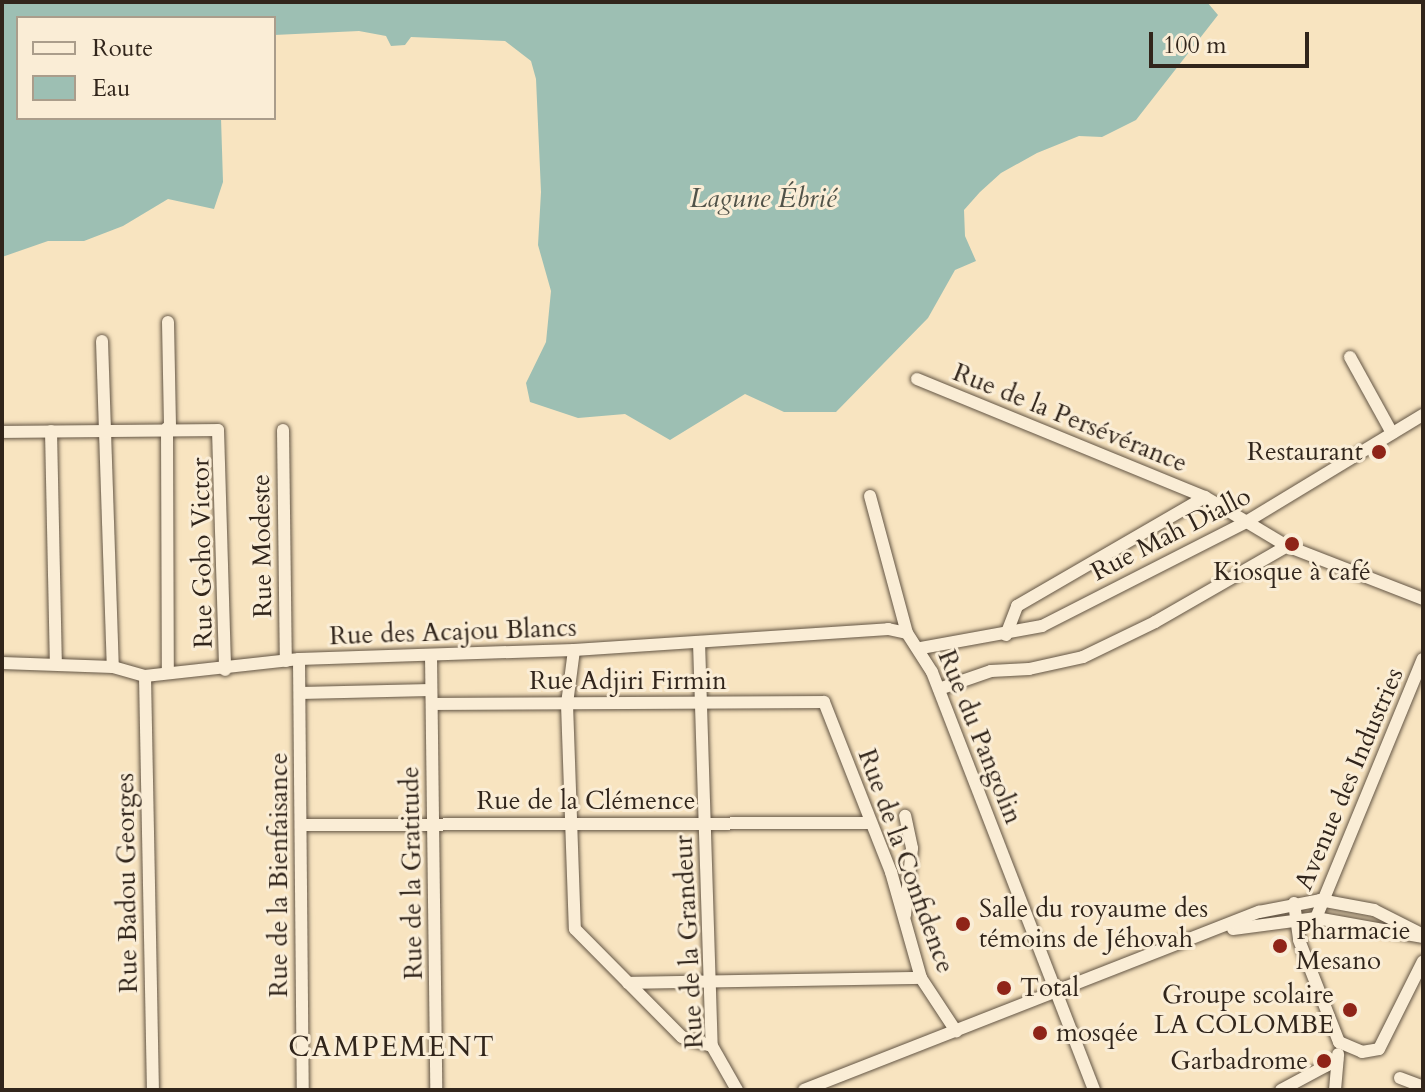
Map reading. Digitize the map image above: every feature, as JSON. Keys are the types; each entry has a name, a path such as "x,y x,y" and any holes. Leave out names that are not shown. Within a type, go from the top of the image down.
{"street":[{"path":"168,322 168,673"},
{"path":"102,341 109,430 113,667"},
{"path":"1350,357 1392,433"},
{"name":"Rue de la Persévérance","path":"917,379 1205,497 1287,546 1423,599"},
{"name":"Rue Mah Diallo","path":"921,648 1006,635 1042,626 1246,522 1423,415"},
{"path":"2,432 168,428"},
{"name":"Rue Goho Victor","path":"168,428 215,429 222,436 225,670"},
{"name":"Rue Modeste","path":"283,430 293,660"},
{"path":"51,431 56,664"},
{"name":"Rue du Pangolin","path":"870,496 907,633 921,648 939,689 1094,1090"},
{"path":"1006,635 1017,606 1205,497"},
{"path":"939,689 991,671 1029,669 1083,657 1155,622 1287,546"},
{"name":"Rue des Acajou Blancs","path":"2,663 113,667 145,676 225,670 293,660 574,650 888,629 907,633"},
{"name":"Rue de la Grandeur","path":"699,642 707,982 712,1046 737,1090"},
{"path":"574,650 567,704 575,929 682,1037 712,1046"},
{"name":"Rue de la Gratitude","path":"431,655 436,1090"},
{"name":"Avenue des Industries","path":"1316,918 1320,900 1423,659"},
{"name":"Rue de la Bienfaisance","path":"293,660 300,693 303,1090"},
{"name":"Rue Badou Georges","path":"145,676 153,1090"},
{"name":"Rue Adjiri Firmin","path":"300,693 567,704 824,702"},
{"name":"Rue de la Confidence","path":"824,702 871,823 921,978 956,1031"},
{"path":"904,922 912,848 905,816"},
{"name":"Rue de la Clémence","path":"301,825 571,821 871,823"},
{"path":"804,1090 825,1086 956,1031 1218,932 1259,912 1294,903 1320,900 1384,914 1423,936"},
{"path":"1294,903 1294,920 1339,1042 1335,1090"},
{"path":"1218,932 1316,918 1423,936"},
{"path":"1339,1042 1362,1052 1379,1049 1423,961"},
{"path":"628,983 921,978"},
{"path":"1281,1090 1337,1060"},
{"path":"1400,1078 1423,1087"}],"water":[{"name":"Lagune Ébrié","path":"2,2 1207,2 1218,15 1136,120 1102,137 1079,136 1037,153 1001,173 980,192 964,210 965,236 976,261 955,270 928,318 836,412 784,412 745,394 670,440 625,414 578,418 530,402 526,383 546,342 551,291 538,245 541,192 536,79 531,61 505,41 411,37 405,45 391,46 386,36 359,31 276,35 276,16 16,16 16,120 221,120 223,182 214,209 168,199 123,226 84,241 48,241 2,257"}],"place":[{"name":"Restaurant","path":"1379,452"},
{"name":"Kiosque à café","path":"1292,544"},
{"name":"Salle du royaume des témoins de Jéhovah","path":"963,924"},
{"name":"Pharmacie Mesano","path":"1280,946"},
{"name":"Total","path":"1004,988"},
{"name":"Groupe scolaire LA COLOMBE","path":"1350,1010"},
{"name":"mosqée","path":"1040,1033"},
{"name":"Garbadrome","path":"1324,1061"}],"district":[{"name":"CAMPEMENT","path":"392,1047"}]}
